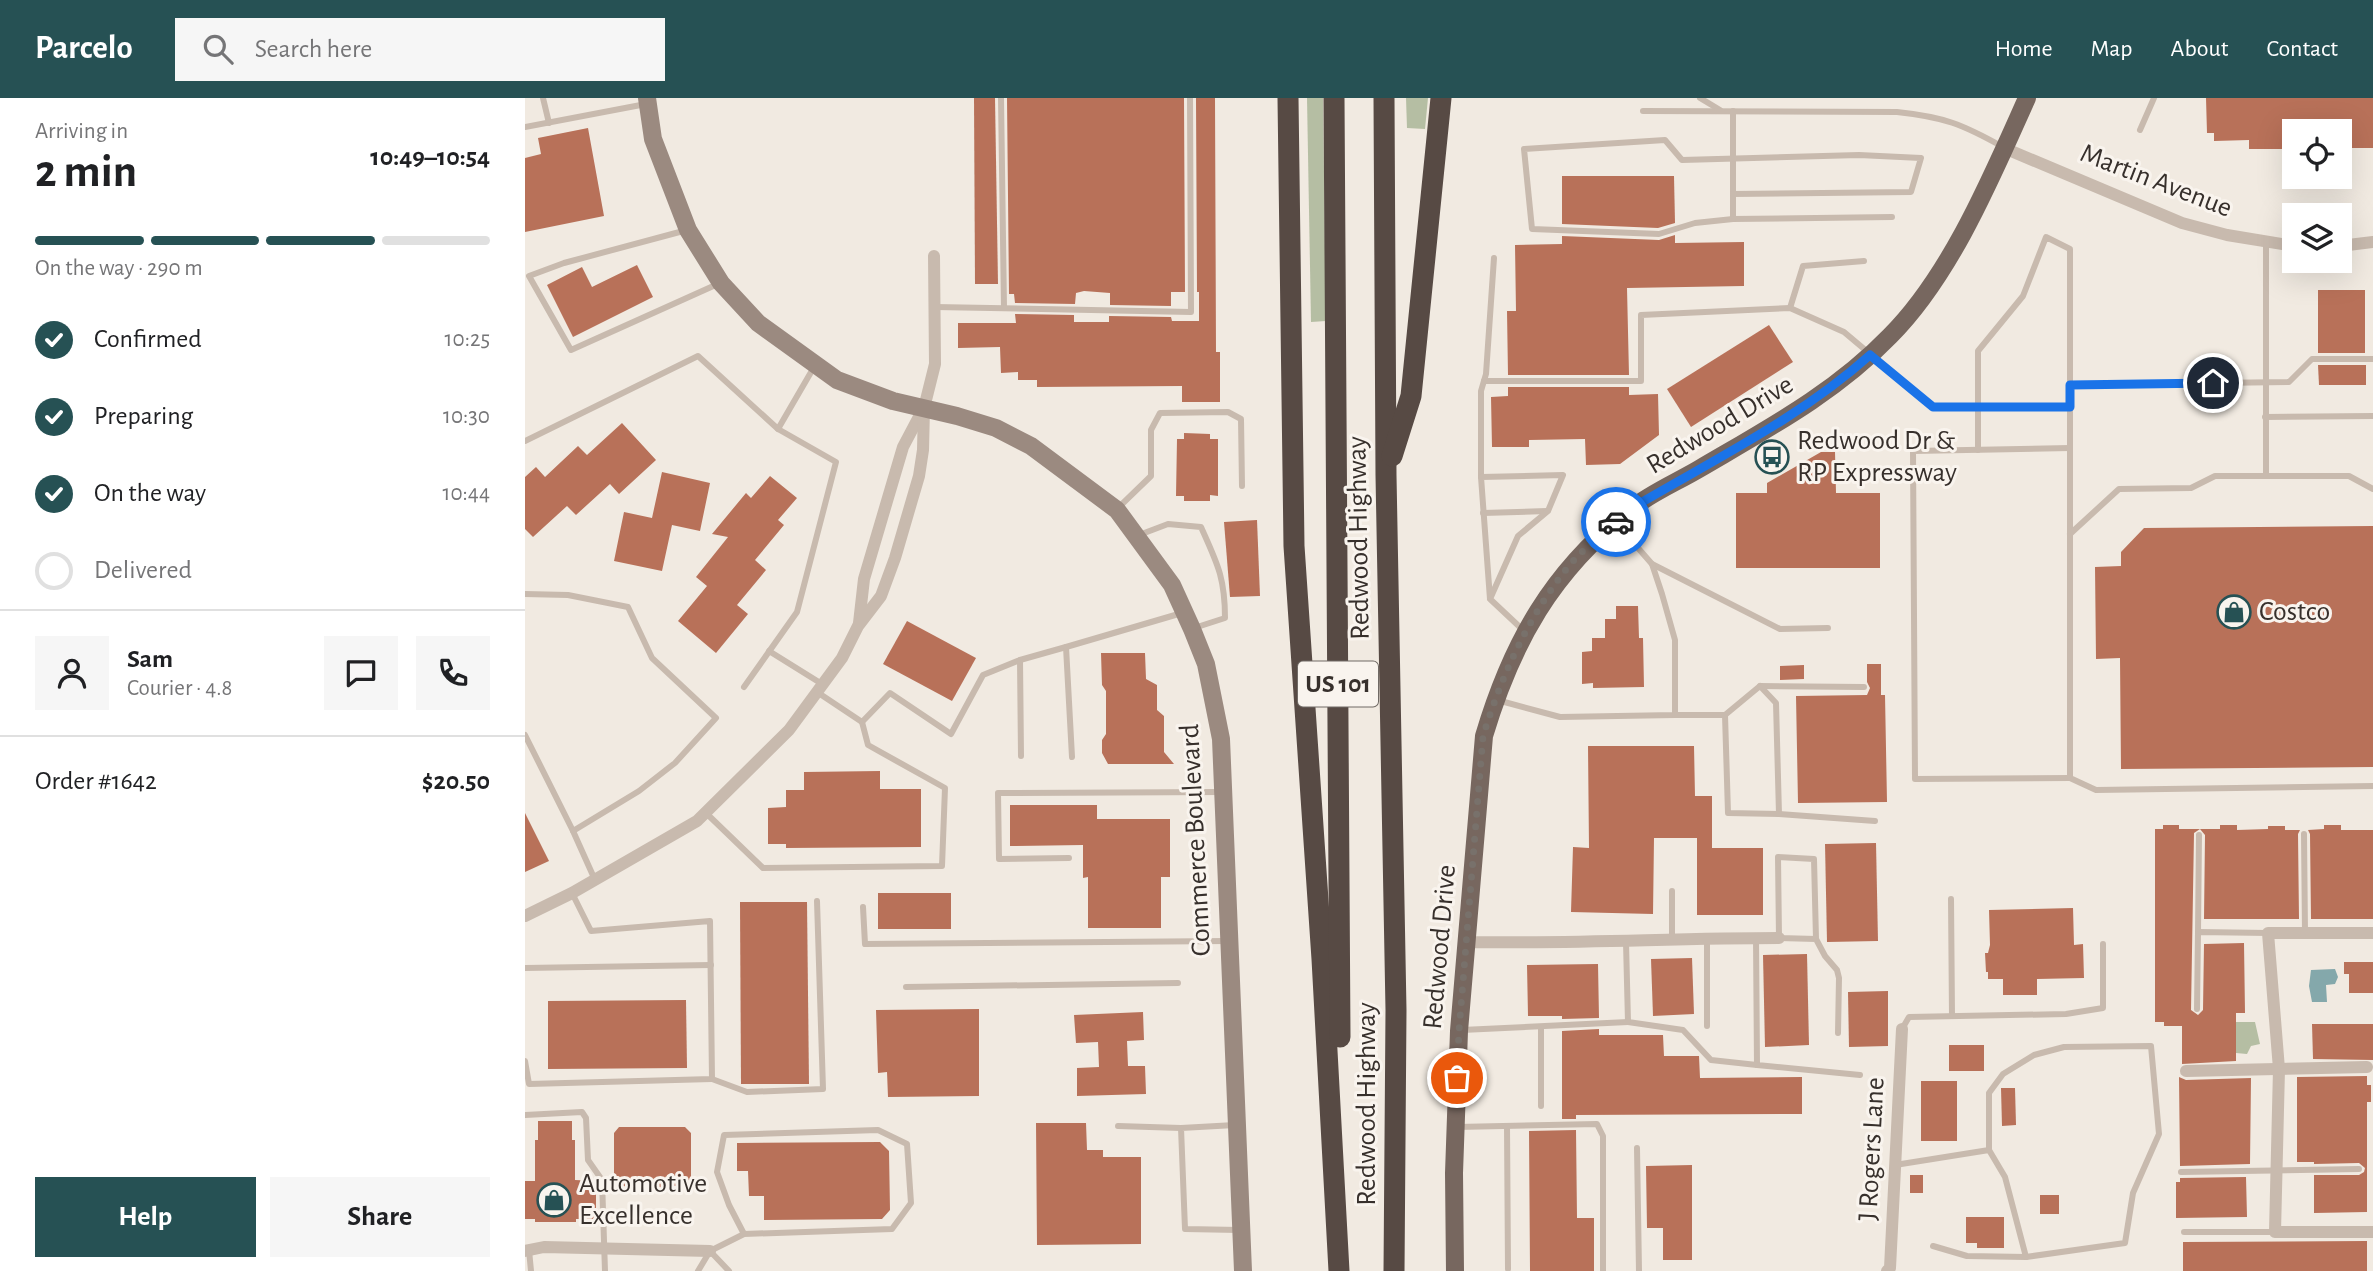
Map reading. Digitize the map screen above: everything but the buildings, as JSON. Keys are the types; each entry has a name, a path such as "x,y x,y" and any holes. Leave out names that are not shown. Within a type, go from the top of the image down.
{"highway":[{"path":"1288,98 1295,570 1340,1271"},
{"name":"Redwood Highway","path":"1334,98 1340,1271"},
{"name":"Redwood Highway","path":"1384,98 1386,475 1395,1010 1394,1271"},
{"path":"1386,475 1411,396 1441,98"}],"main road":[{"name":"Redwood Drive","path":"1455,1271 1455,1127 1459,1031 1483,736 1495,700 1525,631 1570,565 1632,508 1800,410 1847,376 1892,335 1949,258 2027,98"}],"street":[{"name":"Commerce Boulevard","path":"648,101 653,139 688,230 721,283 758,323 837,380 893,401 996,428 1031,446 1117,510 1172,585 1206,664 1220,739 1243,1271"},
{"name":"Martin Avenue","path":"2004,148 2182,223 2227,235 2282,245"},
{"path":"2352,245 2373,242"},
{"path":"525,916 596,880 697,821 706,813 789,730 842,658 858,626 881,596 919,476 924,408 935,364 934,256"},
{"path":"858,626 865,579 903,447 924,408"},
{"path":"2373,933 2268,933 2279,1069 2275,1232 2373,1232"},
{"path":"1467,942 1779,938"},
{"name":"J Rogers Lane","path":"1887,1271 1890,1268 1902,1029"},
{"path":"2186,1071 2367,1067"},
{"path":"526,1250 544,1247 710,1251"}],"lane":[{"path":"543,98 549,123"},
{"path":"1001,98 1004,309"},
{"path":"935,307 1191,312 1191,98"},
{"path":"1700,98 1722,111"},
{"path":"2140,130 2154,98"},
{"path":"525,127 648,101"},
{"path":"1643,111 1897,112 1935,116 1967,127 2004,148"},
{"path":"1733,111 1733,219"},
{"path":"1733,194 1911,192 1921,158 1859,155 1682,160 1665,140 1524,149 1532,229 1659,234 1696,223 1733,219 1892,217"},
{"path":"688,230 564,263 529,276 571,350 721,283"},
{"path":"1978,450 1978,351 2023,296 2046,237 2070,249 2070,778"},
{"path":"2266,243 2266,476"},
{"path":"1494,258 1481,391 1481,477 1490,599 1525,631"},
{"path":"1790,308 1803,266 1864,261"},
{"path":"1484,381 1641,381 1641,315 1790,308 1844,332 1933,407 2070,407"},
{"path":"525,441 698,356 778,429 836,462 797,612 744,687"},
{"path":"2070,385 2289,382 2312,359 2373,359"},
{"path":"778,429 815,365"},
{"path":"1117,510 1151,476 1151,430 1160,413 1228,412 1241,419 1242,486"},
{"path":"2265,416 2373,416"},
{"path":"2070,448 1913,451 1915,779 2070,778 2096,790 2373,786"},
{"path":"1481,477 1563,475 1548,511 1518,536 1490,599"},
{"path":"2070,534 2119,489 2191,488 2215,476 2349,476 2373,489"},
{"path":"1483,513 1548,511"},
{"path":"1616,523 1652,564 1780,629 1828,628"},
{"path":"862,722 890,693 951,734 983,675 1020,660 1066,647 1188,620 1225,618 1225,594 1220,568 1201,527 1168,524 1136,536"},
{"path":"1652,564 1675,640 1675,715"},
{"path":"525,594 568,595 628,607 652,658 716,718 675,763 639,791 573,831"},
{"path":"1066,647 1072,757"},
{"path":"706,813 763,868 942,866 944,788 868,745 862,722 769,651"},
{"path":"1020,660 1021,756"},
{"path":"1495,700 1560,717 1725,715 1760,686 1864,687"},
{"path":"1760,686 1776,704 1779,814"},
{"path":"1725,715 1728,813 1875,821"},
{"path":"525,735 596,880"},
{"path":"1069,858 999,859 998,793 1223,792"},
{"path":"2304,834 2305,933"},
{"path":"2197,1009 2199,835"},
{"path":"1816,939 1779,938 1778,857 1814,859 1816,939 1837,970 1837,1033"},
{"path":"1671,891 1672,938"},
{"path":"572,893 590,931 710,921 712,1079"},
{"path":"1951,899 1952,1016"},
{"path":"525,1061 529,1084 712,1079 747,1092 823,1089 817,901"},
{"path":"863,907 865,944 1229,941"},
{"path":"2198,932 2268,933"},
{"path":"1707,938 1707,1026"},
{"path":"1756,938 1757,1065"},
{"path":"1626,942 1628,1022"},
{"path":"1902,1029 1909,1017 2066,1014 2103,1008 2103,944"},
{"path":"525,968 711,965"},
{"path":"905,987 1178,983"},
{"path":"1459,1031 1628,1022 1683,1030 1710,1059 1860,1075"},
{"path":"1541,1027 1541,1106"},
{"path":"1933,1246 1967,1256 2025,1257 2125,1243 2133,1193 2159,1134 2151,1046 2064,1047 2035,1055 2003,1074 1989,1093 1989,1150 2005,1177 2025,1257"},
{"path":"525,1115 582,1112 586,1118 588,1160 602,1180 605,1271"},
{"path":"1455,1127 1597,1124 1603,1136 1604,1271"},
{"path":"1118,1126 1181,1128 1237,1125"},
{"path":"1507,1126 1508,1269"},
{"path":"1181,1128 1185,1228 1241,1230"},
{"path":"698,1271 710,1251 744,1234 892,1229 911,1203 907,1144 878,1130 724,1135 717,1172 729,1205 744,1234"},
{"path":"1637,1148 1639,1271"},
{"path":"1895,1165 1989,1150"},
{"path":"2181,1172 2359,1169"},
{"path":"2184,1232 2275,1232"},
{"path":"526,1250 531,1271"},
{"path":"710,1251 729,1271"}],"green space":[{"path":"1307,98 1323,98 1326,321 1311,322"},
{"path":"1406,98 1428,98 1425,129 1407,128"},
{"path":"2236,1022 2255,1022 2260,1044 2251,1046 2247,1054 2236,1053"}],"water":[{"path":"2335,969 2338,977 2335,984 2326,985 2327,1002 2312,1002 2309,986 2311,970"}],"way so far":[{"path":"1457,1078 1483,736 1511,662 1541,604 1570,565 1616,522"}],"place":[{"name":"Redwood Dr & RP Expressway","path":"1772,457"},
{"name":"Costco","path":"2234,612"},
{"name":"Automotive Excellence","path":"554,1200"}],"route":[{"path":"1616,522 1632,508 1800,410 1847,376 1870,355 1933,407 2070,407 2070,385 2213,383"}]}
